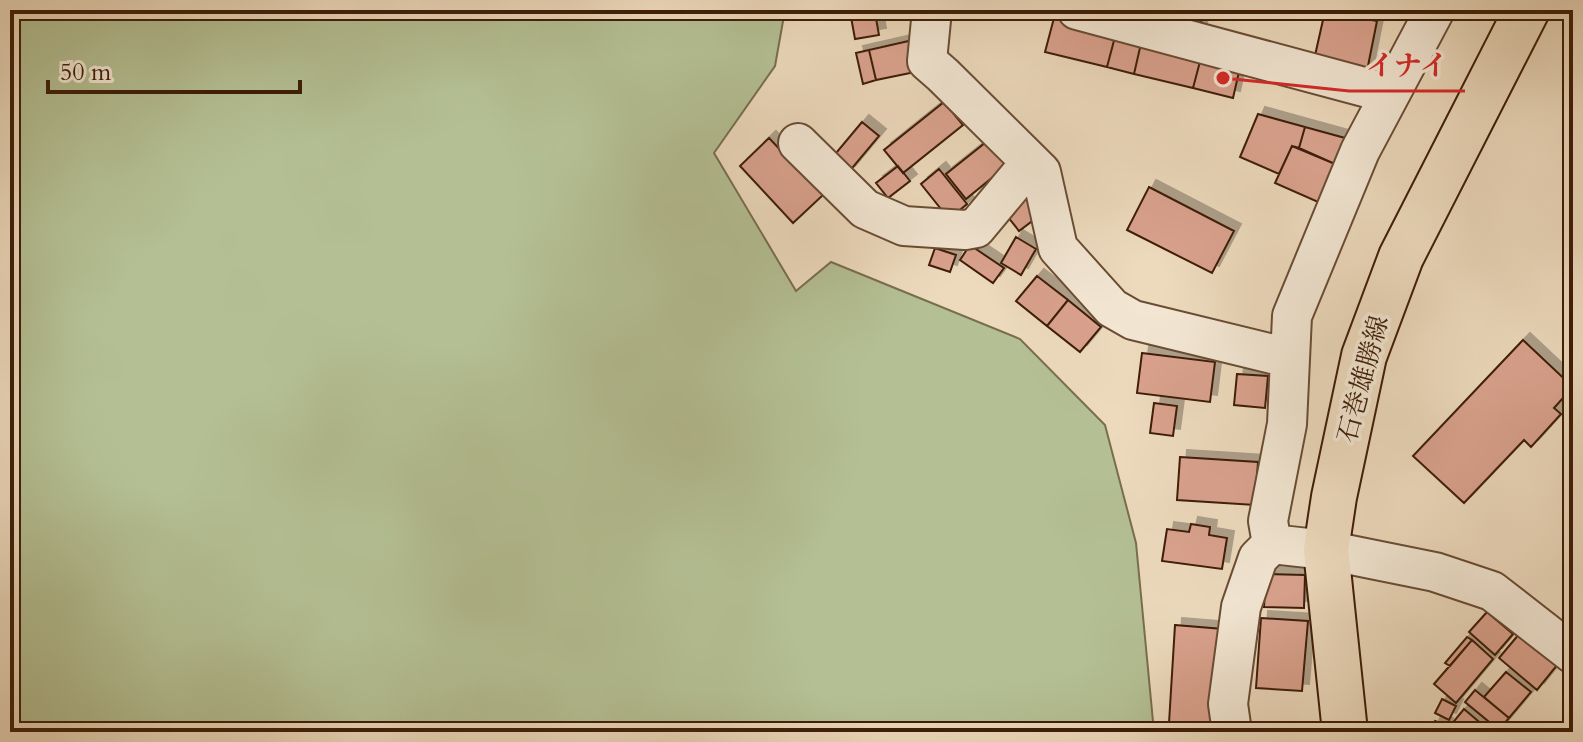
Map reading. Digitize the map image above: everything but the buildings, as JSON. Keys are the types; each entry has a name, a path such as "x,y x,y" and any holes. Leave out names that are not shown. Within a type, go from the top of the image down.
{"main road":[{"name":"石巻雄勝線","path":"1345,732 1326,550 1364,356 1401,257 1423,210 1527,10"}],"street":[{"path":"932,10 927,61 1041,172 1058,248 1112,308 1133,320 1289,358"},
{"path":"1077,10 1390,94"},
{"path":"1272,544 1268,521 1287,424 1291,328 1296,305 1360,151 1435,10"},
{"path":"798,143 865,209 904,226 976,228 1031,162"},
{"path":"1272,544 1326,550 1435,572 1492,591 1573,654"},
{"path":"1232,732 1228,704 1241,607 1258,558 1272,544"}],"green space":[{"path":"10,10 785,10 775,66 714,153 796,291 831,262 1020,339 1105,425 1136,543 1154,732 10,732"}],"place":[{"name":"イナイ","path":"1223,78"}]}
